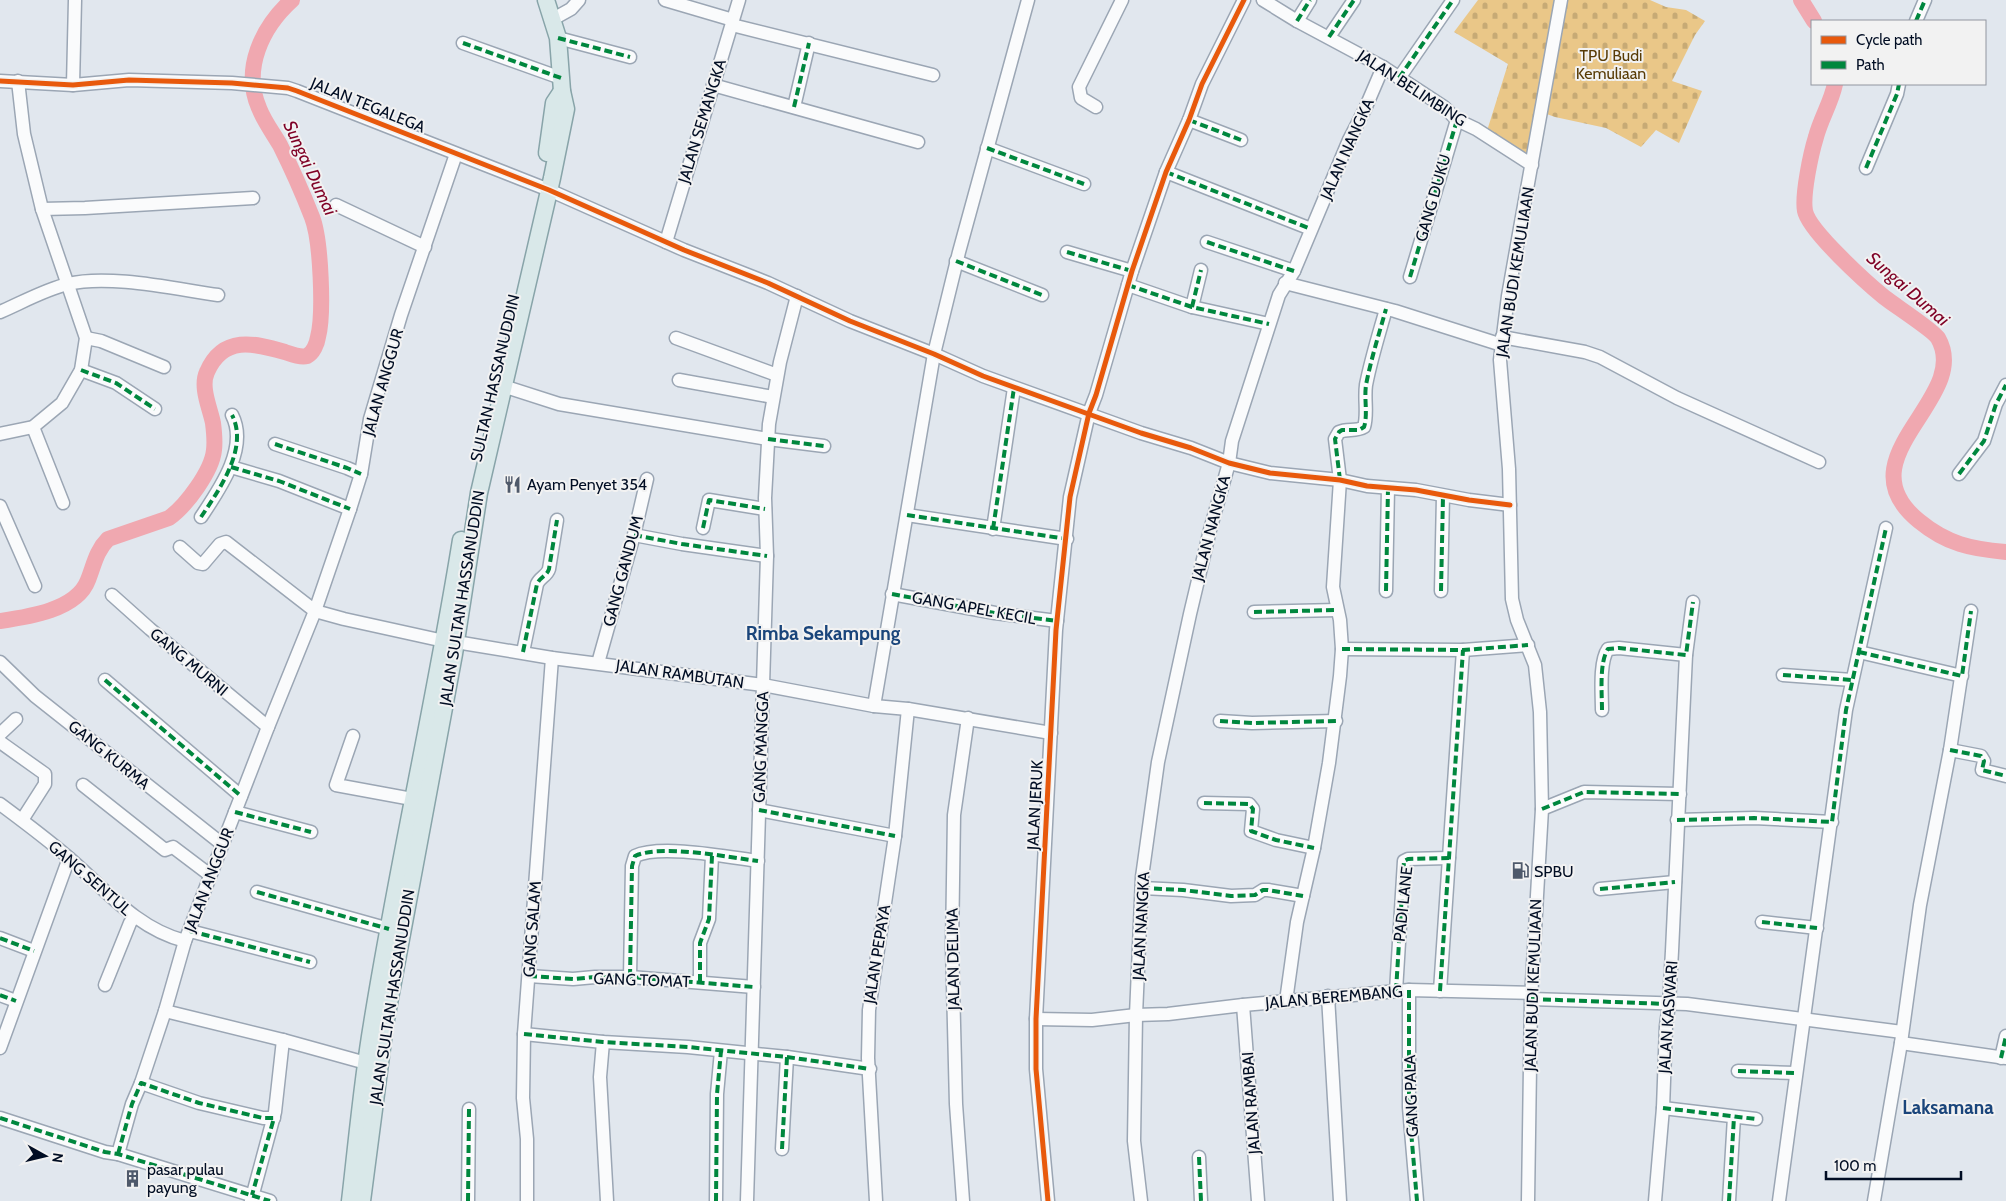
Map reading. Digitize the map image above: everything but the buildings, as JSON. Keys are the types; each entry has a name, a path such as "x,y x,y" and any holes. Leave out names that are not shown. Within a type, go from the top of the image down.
{"main road":[{"path":"546,0 558,38 561,84"},
{"name":"SULTAN HASSANUDDIN","path":"350,1201 366,1062 378,1023 389,929 412,799 450,642 466,543 474,469 544,189 554,103 561,84"},
{"name":"JALAN SULTAN HASSANUDDIN","path":"466,543 503,386 544,189"},
{"name":"JALAN SULTAN HASSANUDDIN","path":"362,1201 378,1023 450,642"}],"street":[{"path":"73,85 75,0"},
{"path":"553,19 571,9 579,0"},
{"path":"665,0 732,22 829,50 933,75"},
{"name":"JALAN SEMANGKA","path":"666,242 739,0"},
{"path":"874,706 934,354 956,261 1028,0"},
{"path":"1096,107 1082,98 1079,87 1122,0"},
{"name":"JALAN JERUK","path":"1048,1201 1036,1069 1036,1019 1057,621 1070,497 1088,413 1096,395 1132,271 1166,172 1190,120 1202,84 1244,0"},
{"name":"JALAN BELIMBING","path":"1263,0 1297,21 1383,67 1444,107 1457,120 1476,129 1532,165"},
{"path":"1297,21 1310,0"},
{"path":"1329,37 1354,0"},
{"path":"1399,78 1453,0"},
{"name":"JALAN BUDI KEMULIAAN","path":"1528,1201 1531,996 1542,809 1539,690 1535,665 1517,620 1512,598 1510,505 1500,378 1502,341 1561,0"},
{"path":"1916,20 1925,0"},
{"path":"558,38 630,57"},
{"path":"463,43 561,84"},
{"path":"794,107 809,43"},
{"name":"JALAN NANGKA","path":"1141,1201 1134,1150 1136,1015 1142,888 1160,753 1190,614 1210,530 1229,463 1232,441 1269,324 1279,295 1294,271 1349,140 1383,67"},
{"name":"JALAN TEGALEGA","path":"0,81 73,85 129,80 288,88 544,189 796,296 850,321 1014,388 1141,433 1191,448 1229,463 1270,472 1340,480 1367,486 1416,490 1443,496 1510,505"},
{"path":"0,434 34,426 62,403 81,370 86,338 42,209 24,134 18,81"},
{"path":"713,85 918,142"},
{"path":"1866,168 1897,94 1899,85"},
{"path":"1190,120 1242,140"},
{"name":"GANG DUKU","path":"1410,277 1457,120"},
{"path":"987,148 1084,184"},
{"name":"JALAN ANGGUR","path":"118,1154 132,1104 165,1011 188,936 222,844 315,611 350,509 360,474 370,419 401,316 456,154"},
{"path":"1166,172 1311,229"},
{"path":"42,209 253,198"},
{"path":"336,205 425,247"},
{"path":"1207,242 1294,271"},
{"path":"1067,252 1132,271"},
{"path":"956,261 1042,295"},
{"path":"1192,307 1201,270"},
{"path":"0,312 67,284 92,281 122,282 218,294"},
{"path":"1286,283 1502,341 1585,352 1600,357 1677,398 1819,462"},
{"path":"1128,285 1192,307 1269,324"},
{"name":"GANG MANGGA","path":"747,1201 767,556 765,509 768,438 777,375 796,296"},
{"path":"1286,1001 1296,922 1314,848 1336,721 1342,649 1340,620 1333,587 1340,480 1336,440 1337,435 1342,430 1359,430 1364,427 1366,422 1364,404 1366,386 1386,309"},
{"path":"86,338 101,341 164,367"},
{"path":"676,338 777,375"},
{"path":"81,370 116,383 155,409"},
{"path":"680,380 773,397"},
{"path":"1959,474 1984,441 1996,404 2006,384"},
{"path":"503,386 559,404 824,446"},
{"path":"993,529 1014,388"},
{"path":"201,517 231,467 236,432 236,423 232,415"},
{"path":"34,426 63,503"},
{"path":"275,444 360,474"},
{"path":"231,467 279,481 350,509"},
{"name":"GANG GANDUM","path":"598,663 634,535 647,479"},
{"path":"1386,591 1388,488"},
{"path":"1440,591 1443,496"},
{"path":"703,528 709,500 765,509"},
{"path":"0,506 35,586"},
{"path":"907,515 993,529 1067,538"},
{"path":"523,652 537,584 539,579 546,575 549,569 557,520"},
{"path":"1779,1201 1795,1073 1818,928 1846,710 1886,528"},
{"path":"634,535 767,556"},
{"path":"180,548 203,564 220,544 226,542 315,611 450,642"},
{"name":"GANG APEL KECIL","path":"892,594 1057,621"},
{"name":"GANG MURNI","path":"112,595 150,630 268,727"},
{"name":"JALAN KASWARI","path":"1655,1201 1669,1004 1686,655 1692,602"},
{"path":"1254,612 1337,610"},
{"path":"1874,1201 1902,1037 1920,905 1950,750 1971,611"},
{"name":"JALAN RAMBUTAN","path":"450,642 552,658 763,686 874,706 968,718 1052,733"},
{"path":"1342,649 1464,650 1528,645"},
{"path":"1602,710 1604,661 1608,650 1619,648 1686,655"},
{"path":"1440,991 1464,650"},
{"path":"1858,652 1962,676"},
{"name":"GANG SALAM","path":"527,1201 527,1139 523,1098 524,1034 530,976 552,658"},
{"name":"GANG KURMA","path":"0,662 35,696 222,844"},
{"path":"1783,675 1852,680"},
{"path":"105,680 241,796"},
{"name":"JALAN PEPAYA","path":"876,1201 868,1024 870,997 896,836 908,709"},
{"path":"0,734 16,718"},
{"name":"JALAN DELIMA","path":"963,1201 956,1104 952,946 954,815 968,718"},
{"path":"1220,721 1252,724 1336,721"},
{"path":"353,736 336,785 412,799"},
{"path":"0,742 45,774 46,777 45,784 22,820"},
{"path":"1950,750 1981,756 1984,761 1982,770 2006,776"},
{"path":"83,785 165,850 172,847 210,875"},
{"path":"1542,809 1584,792 1680,794"},
{"path":"1204,803 1249,804 1253,809 1251,831 1276,840 1314,848"},
{"name":"GANG SENTUL","path":"0,804 69,858 134,917 156,930 310,962"},
{"path":"759,810 896,836"},
{"path":"235,812 312,832"},
{"path":"1677,826 1754,818 1832,822"},
{"path":"630,977 632,866 635,856 650,852 758,860"},
{"path":"700,982 700,943 709,919 712,856"},
{"path":"0,1048 69,858"},
{"name":"PADI LANE","path":"1396,990 1404,861 1408,859 1449,858"},
{"path":"1600,889 1675,882"},
{"path":"1142,888 1183,890 1231,896 1255,895 1263,890 1268,890 1303,896"},
{"path":"257,892 389,929"},
{"path":"105,985 134,917"},
{"path":"1762,922 1818,928"},
{"path":"0,938 34,951"},
{"name":"GANG TOMAT","path":"530,976 573,979 630,977 754,987"},
{"name":"JALAN BEREMBANG","path":"1036,1019 1092,1020 1396,990 1440,991 1669,1004 1804,1019 2004,1058"},
{"name":"GANG PALA","path":"1410,990 1409,1107 1417,1201"},
{"path":"0,995 16,1001"},
{"path":"1328,996 1340,1201"},
{"name":"JALAN RAMBAI","path":"1243,1004 1258,1201"},
{"path":"165,1011 366,1062"},
{"path":"524,1034 787,1057 870,1069"},
{"path":"2004,1058 2006,1036"},
{"path":"252,1198 274,1118 283,1040"},
{"path":"604,1042 600,1077 607,1201"},
{"path":"716,1201 717,1094 721,1051"},
{"path":"782,1149 787,1057"},
{"path":"1738,1071 1795,1073"},
{"path":"141,1083 200,1103 263,1118 274,1118"},
{"path":"1663,1108 1756,1119"},
{"path":"468,1201 469,1109"},
{"path":"1729,1201 1734,1117"},
{"path":"0,1118 252,1198 270,1201"},
{"path":"1199,1157 1201,1201"}],"green space":[{"name":"TPU Budi Kemuliaan","path":"1478,0 1650,0 1666,7 1686,10 1705,21 1695,35 1672,81 1702,91 1679,143 1656,130 1641,147 1606,128 1555,117 1541,112 1532,160 1486,134 1508,64 1454,32"}],"waterway":[{"name":"Sungai Dumai","path":"0,621 50,610 74,598 88,580 98,553 108,539 169,518 190,497 209,468 212,458 214,429 206,398 205,378 214,360 222,352 231,347 251,345 262,346 296,356 307,356 316,345 320,326 321,295 318,242 315,228 288,162 259,108 254,93 254,64 258,50 272,23 292,0"},
{"name":"Sungai Dumai","path":"1801,0 1813,20"},
{"name":"Sungai Dumai","path":"1835,85 1818,130 1812,153 1806,185 1805,211 1817,231 1853,269 1884,297 1935,334 1938,338 1944,361 1939,383 1900,451 1894,474 1899,497 1919,521 1939,535 1970,547 2006,552"}],"marked path":[{"path":"1297,21 1310,0"},
{"path":"1329,37 1354,0"},
{"path":"1399,78 1453,0"},
{"path":"1916,20 1925,0"},
{"path":"558,38 630,57"},
{"path":"463,43 561,78"},
{"path":"794,107 809,43"},
{"path":"1866,168 1897,94 1899,85"},
{"path":"1189,120 1241,140"},
{"path":"1410,277 1457,120"},
{"path":"987,148 1084,184"},
{"path":"1166,172 1311,229"},
{"path":"1207,242 1294,271"},
{"path":"1067,252 1132,271"},
{"path":"956,261 1042,295"},
{"path":"1192,307 1201,270"},
{"path":"1128,285 1192,307 1269,324"},
{"path":"1340,480 1335,439 1342,430 1359,430 1364,427 1366,417 1366,385 1386,309"},
{"path":"81,370 116,383 155,409"},
{"path":"1959,474 1984,441 1996,404 2006,385"},
{"path":"993,529 1014,388"},
{"path":"201,517 223,482 234,455 237,441 232,415"},
{"path":"768,439 824,446"},
{"path":"275,444 361,474"},
{"path":"231,467 279,481 350,509"},
{"path":"1386,591 1388,488"},
{"path":"1441,591 1443,496"},
{"path":"703,528 709,500 765,509"},
{"path":"907,515 1067,539"},
{"path":"523,652 537,584 549,569 557,520"},
{"path":"1677,820 1754,818 1832,822 1846,710 1886,528"},
{"path":"634,535 767,556"},
{"path":"892,594 995,613 1057,621"},
{"path":"1602,710 1602,670 1608,649 1619,648 1686,655 1693,602"},
{"path":"1254,612 1337,610"},
{"path":"1859,652 1962,676 1971,611"},
{"path":"1342,649 1463,650 1528,645"},
{"path":"1440,991 1463,650"},
{"path":"1783,675 1852,680"},
{"path":"105,680 241,796"},
{"path":"1220,721 1252,723 1336,721"},
{"path":"1950,750 1981,756 1984,761 1982,770 2006,776"},
{"path":"1542,809 1584,792 1680,794"},
{"path":"1204,803 1249,804 1253,809 1251,831 1276,840 1314,848"},
{"path":"759,810 895,836"},
{"path":"235,812 311,832"},
{"path":"630,977 632,866 635,856 661,851 677,851 758,861"},
{"path":"700,982 700,943 709,919 712,856"},
{"path":"1396,991 1404,861 1408,859 1449,858"},
{"path":"1600,889 1675,882"},
{"path":"1142,888 1183,890 1231,896 1255,895 1263,890 1268,890 1303,896"},
{"path":"257,892 389,929"},
{"path":"1762,922 1817,928"},
{"path":"190,931 310,962"},
{"path":"0,938 34,951"},
{"path":"529,976 573,979 630,977 754,987"},
{"path":"1409,990 1409,1107 1417,1201"},
{"path":"0,995 16,1001"},
{"path":"1531,999 1669,1004"},
{"path":"524,1034 787,1057 870,1069"},
{"path":"2001,1058 2006,1036"},
{"path":"716,1201 717,1094 721,1051"},
{"path":"782,1149 787,1057"},
{"path":"1738,1071 1795,1073"},
{"path":"118,1154 132,1104 141,1083 199,1103 263,1118 274,1118 252,1195"},
{"path":"1663,1108 1756,1119"},
{"path":"468,1201 469,1109"},
{"path":"1729,1201 1734,1117"},
{"path":"0,1118 105,1152 118,1154 270,1201"},
{"path":"1199,1157 1201,1201"}],"cycle path":[{"path":"1048,1201 1036,1069 1036,1019 1056,630 1070,497 1089,413 1132,271 1166,172 1189,120 1202,84 1244,0"},
{"path":"0,81 73,85 129,80 232,83 288,88 549,190 684,250 768,283 850,321 934,354 983,376 1141,433 1191,448 1229,463 1270,473 1340,480 1367,486 1416,490 1469,500 1510,505"}],"place":[{"name":"Ayam Penyet 354","path":"513,484"},
{"name":"SPBU","path":"1520,871"},
{"name":"pasar pulau payung","path":"133,1178"}],"district":[{"name":"Rimba Sekampung","path":"823,633"},
{"name":"Laksamana","path":"1948,1107"}]}
